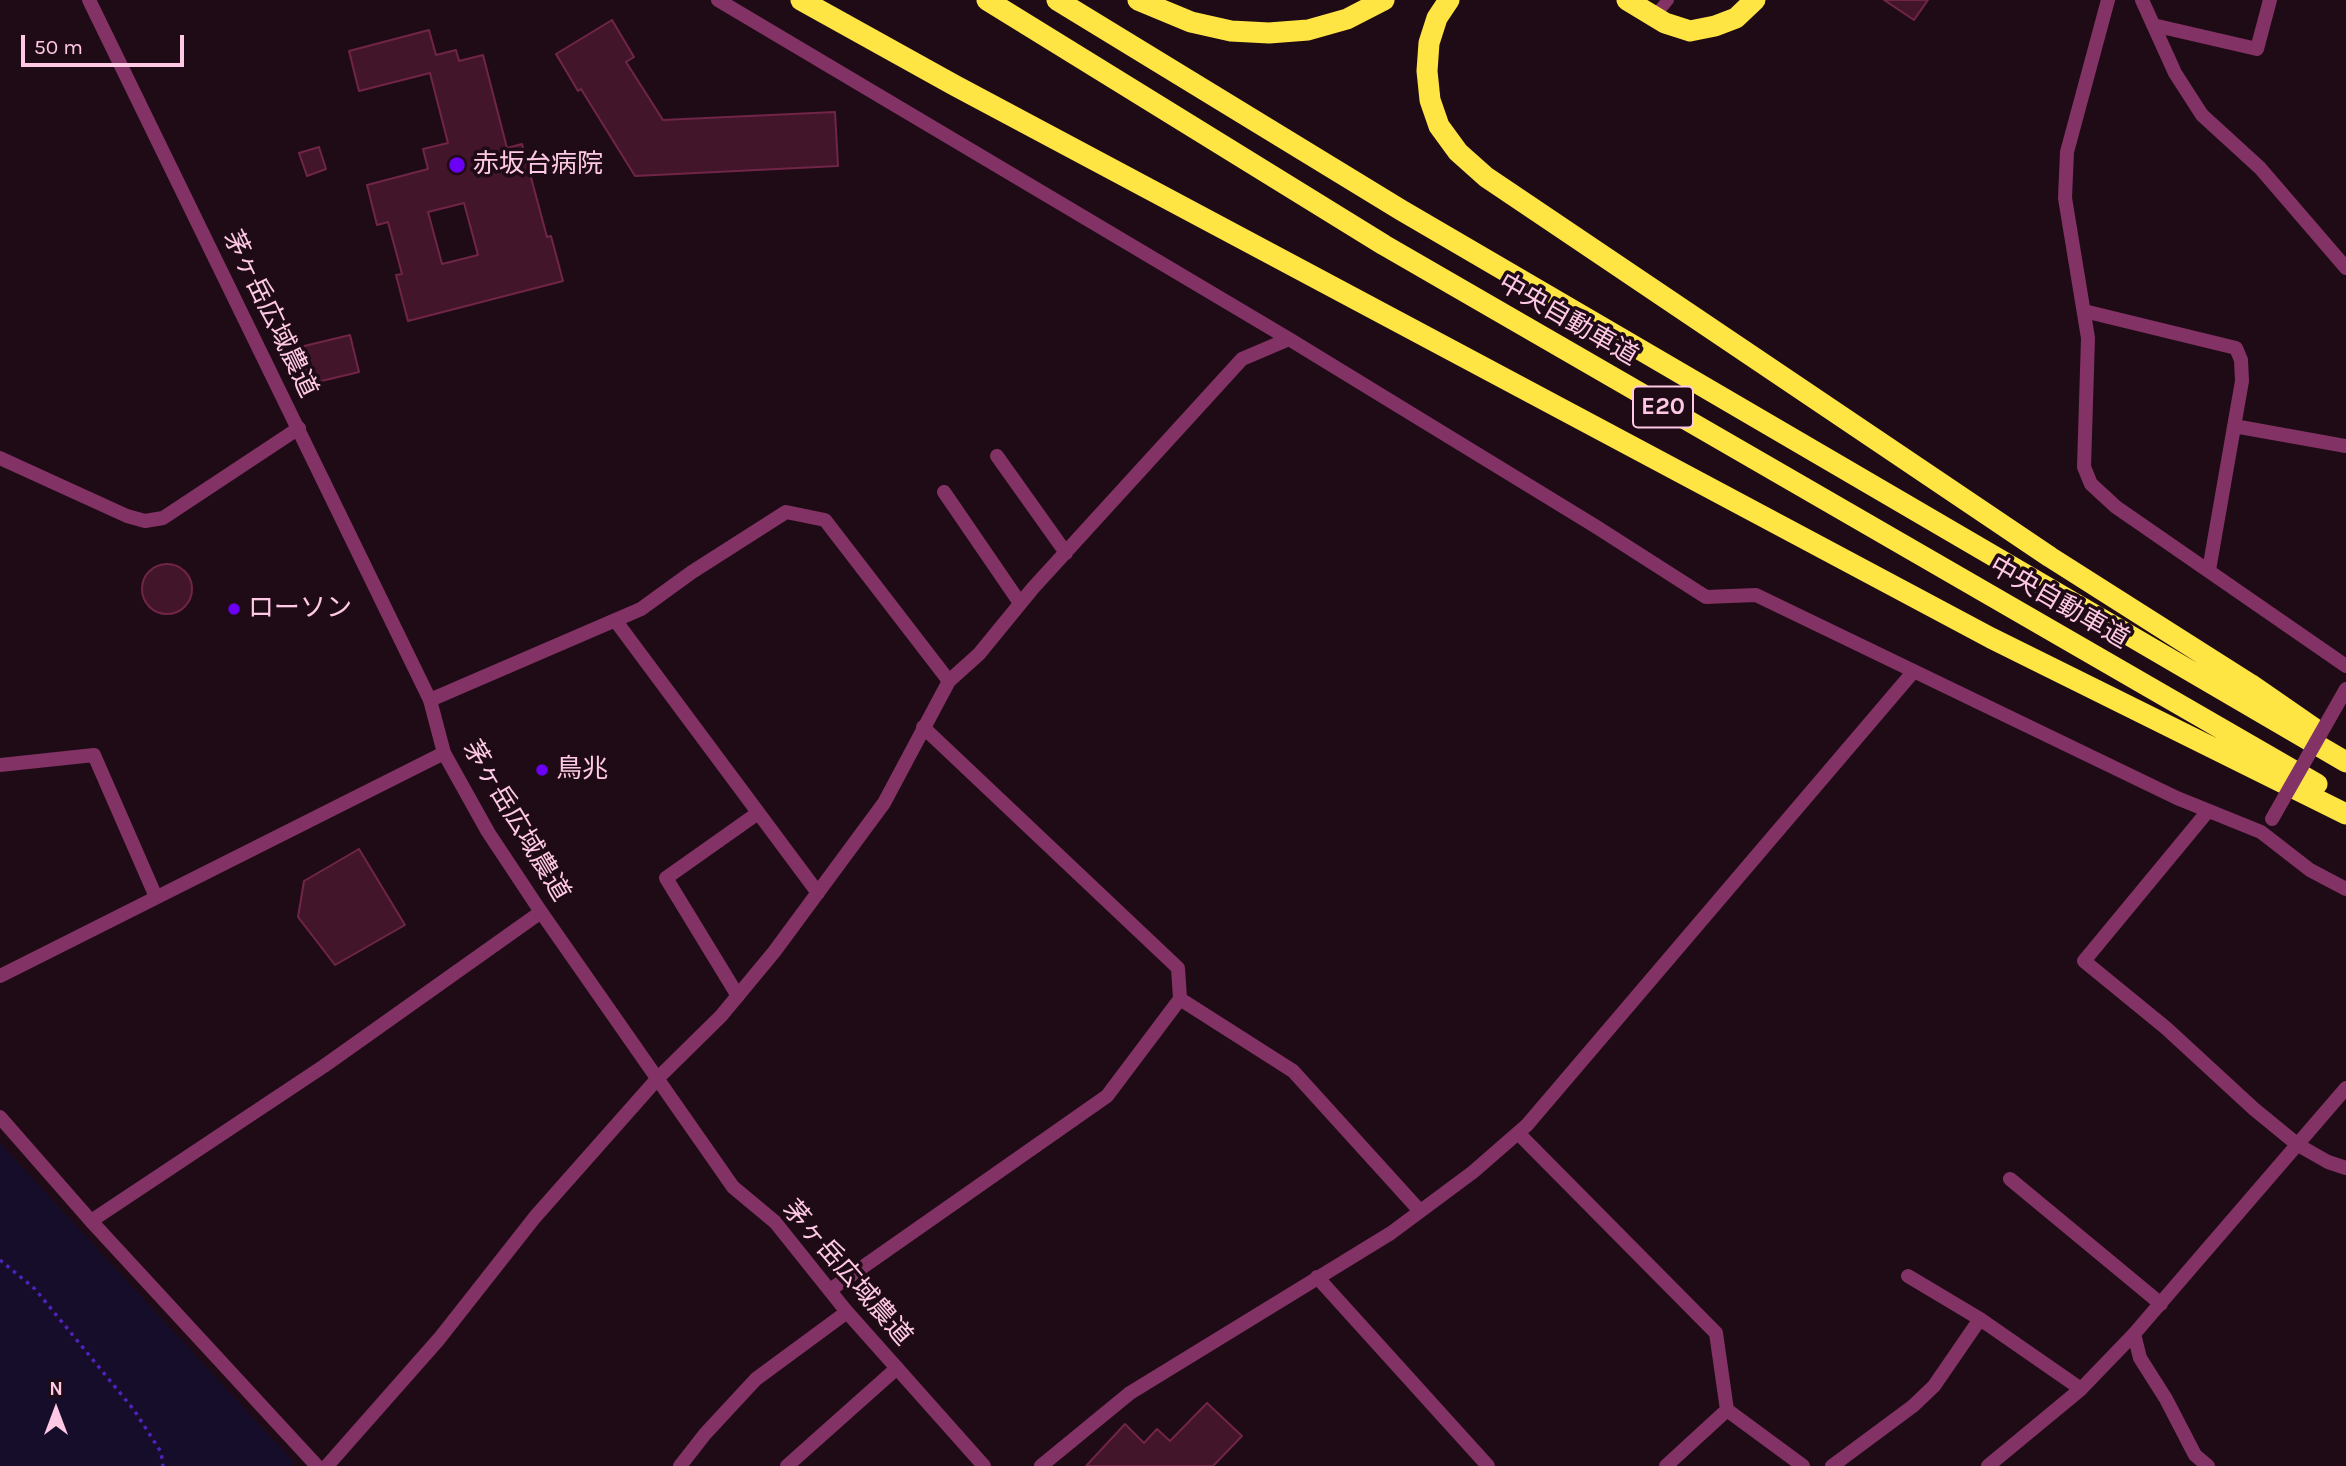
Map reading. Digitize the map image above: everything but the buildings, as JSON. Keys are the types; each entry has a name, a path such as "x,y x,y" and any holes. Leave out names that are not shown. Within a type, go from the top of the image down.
{"highway":[{"path":"800,0 954,85 1979,631 2346,814"},
{"name":"中央自動車道","path":"987,0 1384,245 2346,800"},
{"name":"中央自動車道","path":"1057,0 1401,210 2346,762"},
{"path":"1138,0 1191,22 1231,31 1269,33 1308,30 1347,19 1384,0"},
{"path":"1449,0 1437,18 1429,43 1427,71 1430,100 1439,126 1458,152 1486,177 2038,549 2249,684 2346,751"},
{"path":"1627,0 1665,23 1690,31 1736,18 1755,0"}],"street":[{"name":"茅ヶ岳広域農道","path":"89,0 430,699 444,753 488,832 733,1187 775,1222 847,1311 984,1466"},
{"path":"718,0 1289,339 1706,597 1756,594 2165,793 2261,832 2310,870 2346,889"},
{"path":"2108,0 2067,152 2065,198 2088,338 2084,467 2091,484 2116,507 2346,666"},
{"path":"2142,0 2175,73 2202,115 2260,168 2346,268"},
{"path":"2154,24 2257,49 2270,0"},
{"path":"2084,311 2236,348 2241,360 2242,381 2209,570"},
{"path":"327,1466 439,1339 535,1217 658,1078 721,1016 774,952 884,803 948,681 979,654 1020,603 1242,359 1289,339"},
{"path":"2234,426 2346,446"},
{"path":"0,458 127,516 145,521 163,518 299,428"},
{"path":"997,456 1066,552"},
{"path":"944,492 1020,603"},
{"path":"430,699 641,609 692,572 786,512 825,520 948,681"},
{"path":"615,620 818,893"},
{"path":"1041,1466 1130,1393 1391,1233 1473,1172 1518,1133 1914,671"},
{"path":"2261,832 2272,819 2346,689"},
{"path":"830,1290 1107,1096 1180,999 1178,968 923,727"},
{"path":"0,976 444,753"},
{"path":"0,765 94,755 156,897"},
{"path":"2208,811 2084,961 2166,1028 2254,1109 2298,1144 2328,1162 2346,1168"},
{"path":"738,996 666,878 758,813"},
{"path":"90,1221 324,1066 541,912"},
{"path":"1180,999 1293,1071 1420,1211"},
{"path":"1988,1466 2081,1389 2134,1334 2346,1088"},
{"path":"0,1118 90,1221 317,1466"},
{"path":"1518,1133 1716,1333 1727,1410 1803,1466"},
{"path":"2010,1179 2161,1304"},
{"path":"1908,1276 1980,1319 2081,1389"},
{"path":"1317,1277 1488,1466"},
{"path":"680,1466 705,1434 756,1379 847,1311"},
{"path":"1832,1466 1913,1406 1934,1386 1980,1319"},
{"path":"2134,1334 2140,1358 2166,1399 2195,1455 2208,1466"},
{"path":"788,1466 897,1368"},
{"path":"1666,1466 1727,1410"}],"lane":[{"path":"1654,17 1668,0"}],"path":[{"path":"0,1260 35,1289 134,1410 161,1452 163,1466"}],"shaded area":[{"path":"0,1143 294,1462 290,1466 0,1466"}],"place":[{"name":"赤坂台病院","path":"457,165"},
{"name":"ローソン","path":"234,609"},
{"name":"鳥兆","path":"542,770"}]}
